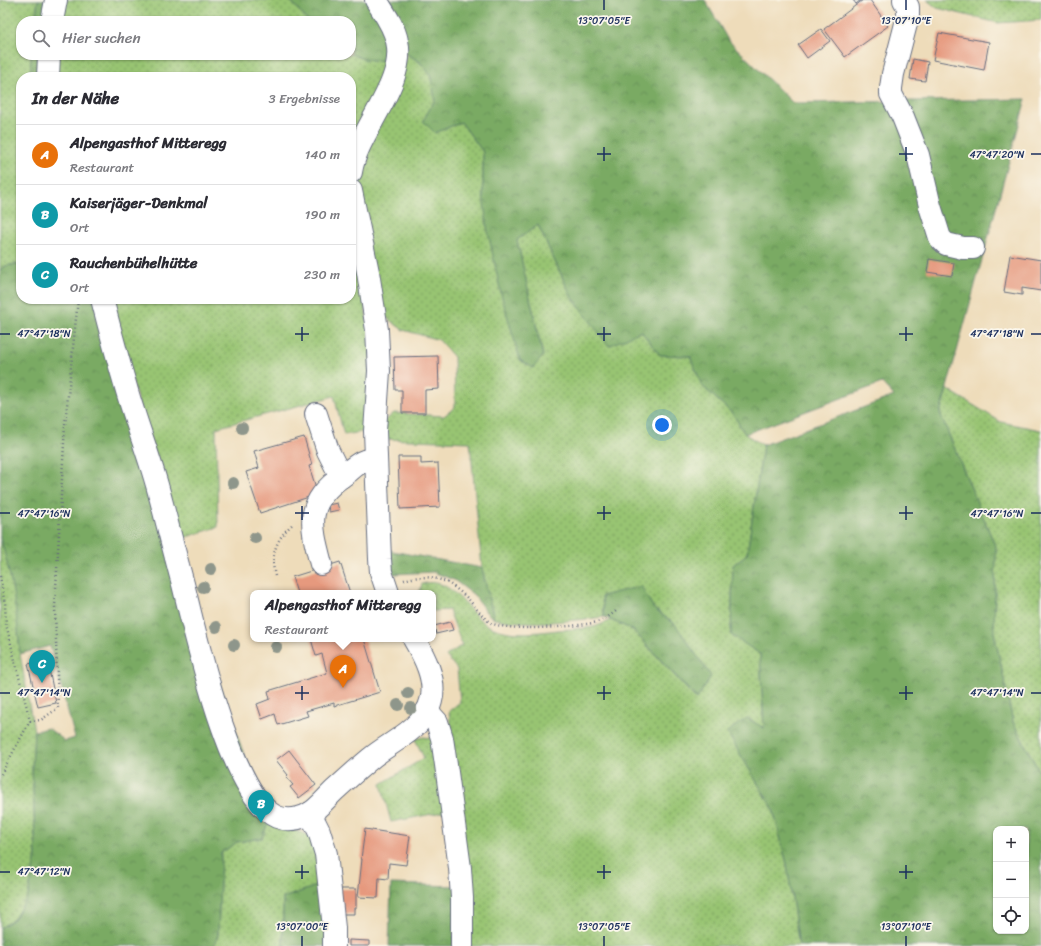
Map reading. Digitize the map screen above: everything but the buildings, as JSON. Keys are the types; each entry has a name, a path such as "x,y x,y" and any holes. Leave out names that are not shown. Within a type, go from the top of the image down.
{"street":[{"path":"53,16 56,0"},
{"path":"356,155 392,81 398,60 396,37 376,0"},
{"path":"904,0 909,11 908,20 893,74 891,88 892,94 918,155 930,206 940,238 946,244 963,248 973,248"},
{"path":"48,72 49,60"},
{"path":"356,214 368,272 377,330 379,371 375,431 376,460 381,572 386,590"},
{"path":"103,304 125,385 157,485 200,652 218,712 228,741 248,786 258,801 268,812 276,816 289,819 296,819 310,813 372,758 419,723 432,700 432,679 426,662 416,642"},
{"path":"316,414 328,452 340,477"},
{"path":"321,564 314,533 313,520 315,506 328,488 340,477 364,461 376,460"},
{"path":"427,711 437,722 442,738 461,876 462,946"},
{"path":"310,813 319,830 326,854 334,928 334,946"}],"path":[{"path":"30,721 41,720 58,708 55,606 65,425 77,304"},
{"path":"275,576 273,559 276,544 288,528 315,506"},
{"path":"0,576 5,604 6,624 30,721 0,776"},
{"path":"390,590 406,579 420,577 444,581 466,597 488,621 513,628 590,624 607,618 616,611"}],"green space":[{"path":"0,0 38,0 36,16 16,16 16,60 31,60 30,72 16,72 16,264 5,266 0,270"},
{"path":"38,0 55,0 51,16 36,16"},
{"path":"64,0 290,0 304,16 61,16"},
{"path":"290,0 705,0 728,40 793,103 1026,99 940,413 996,548 994,632 1013,722 1041,775 1041,946 799,946 787,864 773,809 727,732 747,718 764,728 760,654 731,635 733,565 747,554 763,445 894,396 882,383 745,434 733,414 702,386 690,356 660,355 641,331 609,346 571,296 538,225 517,240 543,356 533,368 520,360 501,294 487,227 483,195 483,152 461,122 435,133 423,121 435,99 430,74 419,61 403,52 387,61 363,59 356,56 356,16 304,16"},
{"path":"927,0 1041,0 1041,20 998,23 937,8"},
{"path":"407,54 423,65 430,75 435,96 435,133 461,122 483,152 483,195 543,356 517,240 538,225 571,296 641,331 660,355 690,356 702,386 733,414 745,434 763,445 747,554 733,565 731,634 760,654 764,729 727,732 773,809 787,864 799,946 467,946 458,811 449,711 460,702 457,669 446,656 462,645 449,610 436,611 436,590 420,590 422,584 433,583 443,585 460,598 483,622 491,627 507,632 527,633 594,627 611,620 633,630 696,699 675,624 654,609 641,587 602,596 604,617 535,622 494,619 482,568 470,442 382,439 381,424 394,413 444,416 455,407 454,357 439,340 403,330 381,314 358,201 357,178"},
{"path":"356,56 363,59 387,61 386,74 356,136 356,72 55,72 56,60 356,60"},
{"path":"31,60 46,60 47,72 30,72"},
{"path":"356,252 371,343 368,431 344,435 334,396 216,428 218,527 177,540 110,304 356,304"},
{"path":"16,264 16,304 96,304 149,483 268,823 262,838 237,842 221,853 218,935 214,946 0,946 0,928 14,919 28,896 36,856 32,768 34,731 48,728 65,741 75,738 50,646 20,654 13,595 8,566 0,537 0,270 5,266"},
{"path":"947,389 1001,422 1041,430 1041,775 1013,722 994,632 996,548 940,413"},
{"path":"0,537 9,566 17,612 20,654 34,731 32,768 36,856 28,896 14,919 0,928"},
{"path":"387,550 482,568 494,619 486,612 474,595 454,580 433,572 394,574 388,564"},
{"path":"641,586 654,609 675,624 711,676 697,699 633,630 604,617 602,596"},
{"path":"424,737 430,738 438,746 448,811 391,822 381,784 424,758 415,739"},
{"path":"268,823 312,837 322,884 283,898 283,946 214,946 218,935 221,853 237,842 262,838"},
{"path":"322,884 329,946 283,946 283,898"},
{"path":"391,884 457,886 453,946 389,946"}],"place":[{"name":"Rauchenbühelhütte","path":"42,683"},
{"name":"Alpengasthof Mitteregg","path":"343,688"},
{"name":"Kaiserjäger-Denkmal","path":"261,823"}]}
